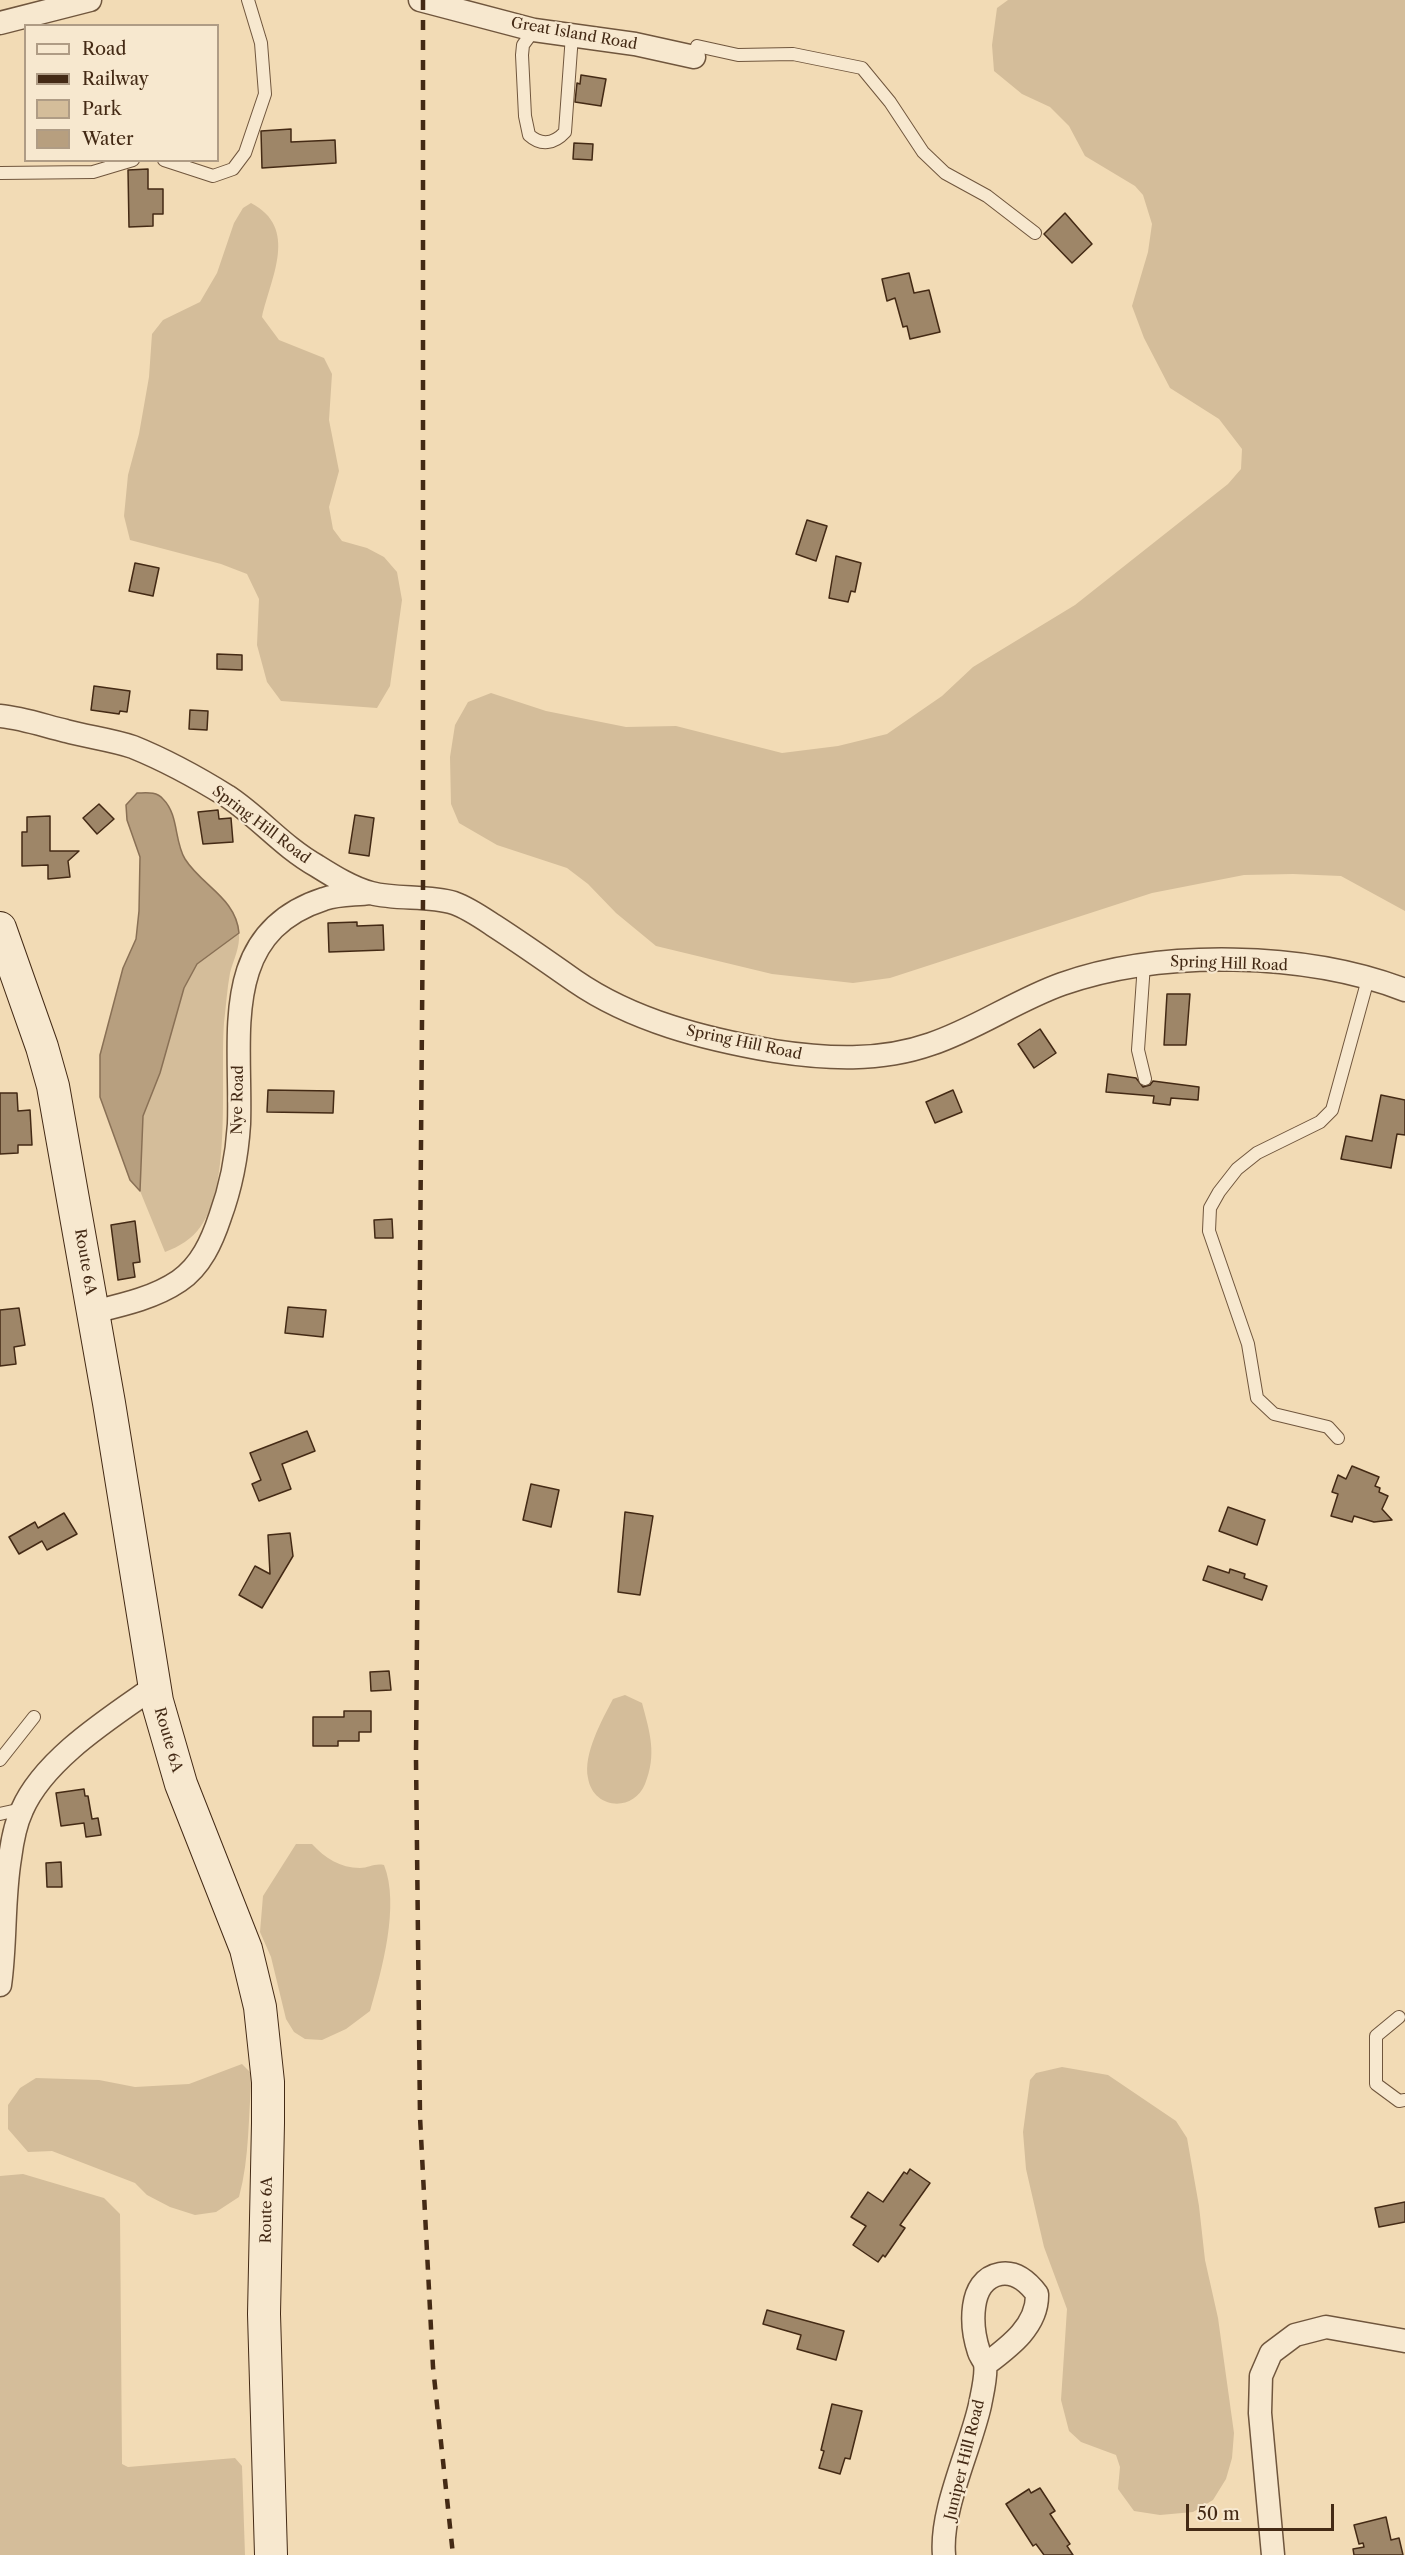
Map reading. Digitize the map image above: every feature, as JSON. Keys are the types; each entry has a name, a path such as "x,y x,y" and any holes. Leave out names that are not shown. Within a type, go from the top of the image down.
{"main road":[{"name":"Route 6A","path":"0,928 42,1047 53,1086 93,1312 154,1687 181,1784 246,1949 260,2007 268,2082 264,2314 271,2555"}],"street":[{"path":"0,23 30,8 90,0"},
{"name":"Great Island Road","path":"420,0 534,30 696,52"},
{"name":"Spring Hill Road","path":"0,716 131,747 172,766 230,798 278,839 313,864 371,893 452,902 471,910 536,951 578,982 628,1010 691,1033 728,1042 816,1058 849,1058 883,1054 932,1044 1046,990 1117,968 1144,964 1203,960 1272,962 1368,979 1405,990"},
{"name":"Nye Road","path":"93,1312 125,1305 179,1281 197,1264 213,1237 233,1178 239,1126 239,1023 242,986 250,958 281,921 304,907 327,898 371,893"},
{"path":"0,1985 5,1950 9,1860 22,1809 45,1776 67,1754 104,1723 154,1687"},
{"path":"1273,2555 1260,2413 1261,2376 1271,2353 1295,2335 1326,2327 1405,2341"},
{"name":"Juniper Hill Road","path":"944,2555 952,2496 975,2424 985,2365"}],"lane":[{"path":"170,162 213,176 233,169 245,153 265,93 261,43 248,0"},
{"path":"534,30 523,45 525,116 529,135 542,143 552,142 565,132 572,34"},
{"path":"696,52 738,55 793,54 862,68 890,102 923,152 945,173 987,196 1035,233"},
{"path":"0,173 93,172 126,162"},
{"path":"1144,964 1138,1050 1144,1079"},
{"path":"1338,1438 1328,1427 1274,1414 1257,1398 1248,1344 1209,1232 1210,1208 1219,1191 1237,1169 1250,1158 1320,1122 1332,1110 1368,979"},
{"path":"0,1760 34,1717"},
{"path":"0,1814 22,1809"},
{"path":"1399,2017 1376,2036 1374,2065 1376,2084 1399,2101 1405,2100"}],"green space":[{"path":"1008,0 1405,0 1405,911 1341,876 1244,875 1152,893 890,978 853,983 772,974 656,946 616,913 588,884 567,868 497,845 459,823 451,804 450,757 455,725 468,702 491,693 546,711 626,727 676,726 782,753 838,746 887,734 942,696 973,667 1075,605 1228,484 1241,469 1242,449 1219,419 1170,388 1144,338 1132,306 1148,252 1152,224 1143,195 1135,186 1085,156 1069,126 1050,107 1022,94 994,71 992,45 997,8"},
{"path":"251,203 266,213 274,226 278,240 275,270 262,317 279,340 324,358 332,374 329,420 339,471 329,507 333,529 342,541 367,548 384,557 397,572 402,600 390,686 377,708 281,701 267,682 257,645 259,599 247,574 221,564 130,540 124,516 128,475 139,434 149,377 152,334 163,320 200,302 217,273 234,223 243,208"},
{"path":"239,933 238,948 229,979 224,1023 223,1129 217,1184 211,1208 201,1226 185,1242 165,1252 140,1191 143,1116 160,1073 184,988 197,964"},
{"path":"625,1695 642,1703 650,1734 651,1763 645,1784 639,1793 632,1800 614,1804 597,1796 591,1788 587,1769 588,1758 594,1737 613,1699"},
{"path":"296,1844 312,1844 328,1858 353,1868 384,1865 388,1881 390,1918 388,1938 370,2011 346,2029 322,2040 305,2039 294,2032 286,2019 271,1957 260,1932 263,1896"},
{"path":"242,2064 252,2074 243,2182 239,2197 216,2212 195,2215 170,2207 147,2195 135,2183 52,2151 28,2152 8,2129 8,2105 20,2088 36,2078 99,2080 135,2087 189,2084"},
{"path":"1062,2067 1108,2075 1176,2121 1187,2138 1199,2206 1205,2260 1218,2318 1234,2433 1232,2458 1226,2479 1213,2500 1193,2512 1160,2515 1134,2511 1118,2489 1120,2467 1116,2455 1081,2442 1069,2431 1061,2400 1067,2309 1044,2247 1026,2169 1023,2132 1030,2080 1036,2073"},
{"path":"23,2174 104,2198 120,2214 122,2464 128,2467 235,2458 242,2466 245,2555 0,2555 0,2176"}],"water":[{"path":"137,793 157,795 168,805 185,859 232,910 239,933 197,964 184,988 160,1073 143,1116 140,1191 130,1180 100,1097 100,1055 123,968 136,939 140,857 127,820 126,805"}],"building":[{"path":"581,75 606,79 601,106 575,102 577,83 580,84"},
{"path":"291,129 291,142 335,140 336,163 262,168 261,131"},
{"path":"574,143 593,144 592,160 573,159"},
{"path":"148,169 148,189 163,189 163,214 153,214 153,226 129,227 128,170"},
{"path":"1065,213 1092,244 1072,263 1044,234"},
{"path":"909,273 914,293 929,290 940,332 910,339 907,326 903,327 895,298 887,301 882,279"},
{"path":"807,520 827,526 816,561 796,554"},
{"path":"836,556 861,563 855,592 851,591 848,602 829,598"},
{"path":"135,563 159,568 153,596 129,591"},
{"path":"217,654 242,655 242,670 217,669"},
{"path":"94,686 130,691 127,712 120,711 119,714 91,710"},
{"path":"190,710 208,711 207,730 189,729"},
{"path":"99,804 114,819 97,834 83,818"},
{"path":"218,810 219,819 231,818 233,842 203,844 198,812"},
{"path":"355,815 374,818 369,856 349,853"},
{"path":"50,816 50,851 79,851 68,861 70,877 48,879 48,865 22,866 22,832 27,832 27,817"},
{"path":"357,922 357,926 383,925 384,950 329,952 328,923"},
{"path":"1167,994 1190,994 1186,1045 1164,1045"},
{"path":"1040,1029 1056,1053 1034,1068 1018,1044"},
{"path":"1108,1074 1136,1078 1143,1087 1150,1085 1153,1081 1199,1087 1198,1100 1171,1098 1170,1105 1153,1103 1154,1096 1106,1092"},
{"path":"268,1090 334,1091 333,1113 267,1112"},
{"path":"953,1090 962,1112 935,1123 926,1102"},
{"path":"0,1093 17,1093 18,1111 30,1110 32,1145 18,1145 18,1153 0,1154"},
{"path":"1381,1095 1405,1100 1405,1135 1397,1134 1391,1168 1341,1159 1346,1136 1372,1141"},
{"path":"392,1219 393,1238 375,1238 374,1220"},
{"path":"135,1221 140,1262 133,1263 135,1277 118,1280 111,1225"},
{"path":"288,1307 326,1310 323,1337 285,1333"},
{"path":"19,1308 25,1345 14,1347 16,1364 0,1366 0,1310"},
{"path":"307,1431 315,1451 282,1464 291,1489 259,1501 252,1484 261,1480 250,1453"},
{"path":"1352,1466 1379,1477 1375,1486 1380,1488 1379,1492 1388,1496 1382,1509 1392,1520 1374,1522 1354,1516 1352,1522 1331,1516 1338,1494 1332,1492 1338,1475 1346,1479"},
{"path":"531,1484 559,1490 551,1527 523,1520"},
{"path":"1228,1507 1265,1520 1257,1545 1219,1531"},
{"path":"625,1512 653,1516 640,1595 618,1592"},
{"path":"64,1513 77,1534 47,1550 42,1541 19,1554 9,1537 35,1522 38,1528"},
{"path":"290,1533 293,1556 262,1608 239,1595 255,1566 270,1574 268,1535"},
{"path":"1208,1566 1229,1573 1230,1569 1245,1574 1244,1578 1267,1586 1262,1600 1203,1580"},
{"path":"389,1671 391,1690 371,1691 370,1672"},
{"path":"344,1711 371,1711 371,1732 359,1732 359,1741 338,1741 338,1746 313,1746 313,1717 344,1717"},
{"path":"84,1789 85,1796 88,1796 92,1819 98,1818 101,1835 86,1837 84,1823 61,1826 56,1793"},
{"path":"61,1862 62,1887 47,1887 46,1863"},
{"path":"910,2169 930,2183 900,2225 905,2228 885,2257 883,2255 878,2262 853,2245 866,2226 851,2217 868,2192 883,2202 904,2172 907,2174"},
{"path":"1405,2202 1405,2222 1379,2227 1375,2208"},
{"path":"767,2310 844,2331 836,2360 797,2349 801,2335 763,2324"},
{"path":"832,2404 862,2411 850,2459 845,2458 840,2474 819,2468"},
{"path":"1040,2488 1055,2511 1050,2514 1070,2544 1067,2546 1073,2555 1044,2555 1036,2544 1033,2546 1006,2504 1029,2489 1031,2493"},
{"path":"1386,2517 1391,2540 1399,2538 1403,2555 1354,2555 1353,2549 1364,2547 1363,2543 1359,2544 1354,2525"}],"railway":[{"path":"423,0 423,899 416,1758 420,2117 433,2367 453,2555"}]}
